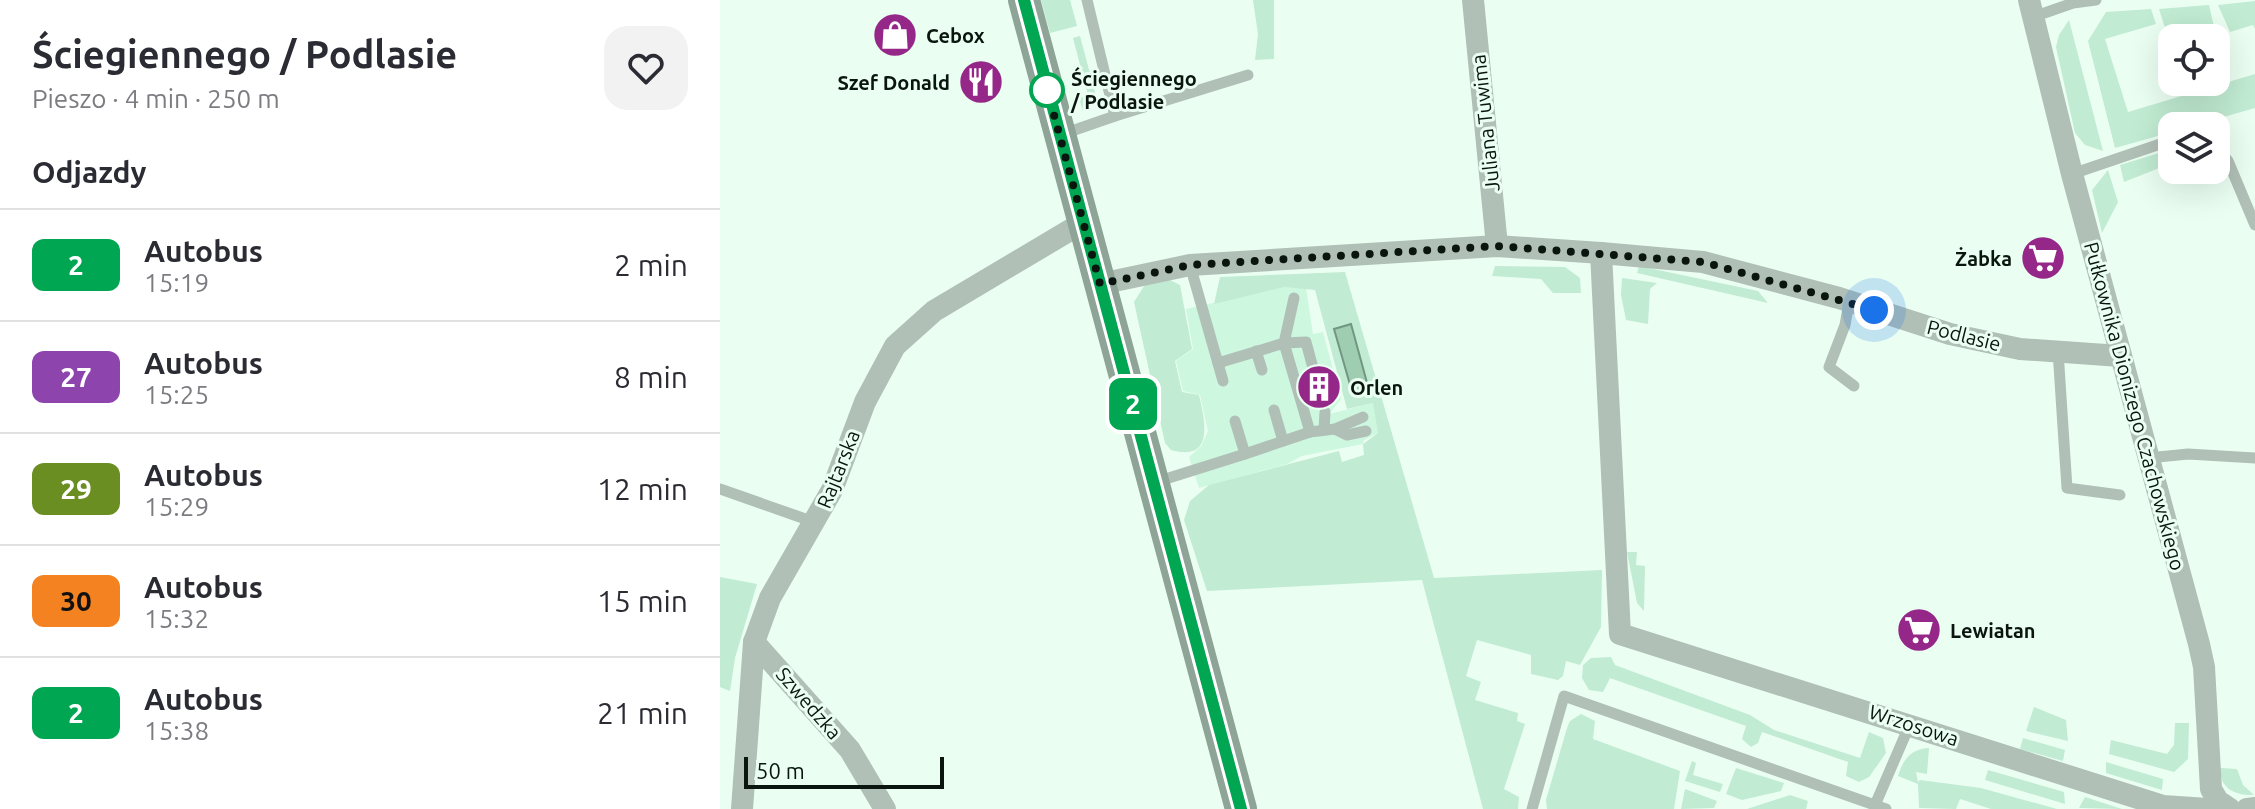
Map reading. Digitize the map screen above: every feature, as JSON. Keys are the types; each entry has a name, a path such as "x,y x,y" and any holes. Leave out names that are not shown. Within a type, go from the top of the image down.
{"street":[{"path":"1024,0 1241,809"},
{"name":"Juliana Tuwima","path":"1473,0 1497,246"},
{"name":"Pułkownika Dionizego Czachowskiego","path":"2031,9 2204,667 2211,789 2218,801 2230,809"},
{"name":"Rajtarska","path":"742,809 754,642 770,598 832,490 865,402 895,346 934,311 1082,223"},
{"name":"Podlasie","path":"1100,284 1190,265 1497,246 1601,253 1703,262 1849,302 1950,334 2020,349 2120,356"},
{"name":"Wrzosowa","path":"1601,253 1620,634 1910,723 2163,806 2208,809"},
{"name":"Szwedzka","path":"754,642 850,750 885,809"},
{"path":"2247,809 2255,808"}],"lane":[{"path":"1087,0 1115,116"},
{"path":"2031,9 2096,0"},
{"path":"1059,135 1248,75"},
{"path":"2072,174 2158,145"},
{"path":"2230,166 2255,225"},
{"path":"1190,265 1223,381"},
{"path":"1294,298 1284,343 1310,432"},
{"path":"1849,302 1845,325 1829,367 1854,386"},
{"path":"1218,363 1284,343 1306,342 1313,368"},
{"path":"1256,351 1262,370"},
{"path":"2058,351 2067,488 2120,495"},
{"path":"1274,410 1283,441"},
{"path":"1325,412 1329,430"},
{"path":"1154,483 1363,417"},
{"path":"1235,421 1245,454"},
{"path":"1329,430 1347,435 1366,431"},
{"path":"2148,458 2188,454 2255,458"},
{"path":"720,489 815,522"},
{"path":"1532,809 1564,696 1881,807 1910,723"}],"shaded area":[{"path":"1041,0 1070,0 1077,26 1050,33"},
{"path":"1253,0 1274,0 1274,59 1255,60 1258,34"},
{"path":"2255,1 2255,29 2253,25 2230,32 2230,24 2226,24 2218,5"},
{"path":"2209,5 2213,24 2164,24 2159,9"},
{"path":"2151,9 2156,24 2105,39 2128,112 2181,96 2230,96 2230,81 2255,74 2255,108 2230,115 2230,112 2158,112 2158,136 2115,148 2088,41 2106,12"},
{"path":"2069,20 2103,151 2085,145 2075,133 2056,47 2059,35"},
{"path":"1080,36 1097,100 1086,111 1083,111 1079,98 1088,95 1073,38"},
{"path":"2158,153 2158,169 2124,182 2120,165"},
{"path":"2108,170 2118,202 2102,233 2092,190"},
{"path":"1495,266 1565,267 1580,278 1581,293 1553,293 1541,279 1492,276"},
{"path":"1639,266 1758,291 1768,303 1637,273"},
{"path":"1345,272 1434,578 1602,570 1601,627 1580,665 1566,661 1563,676 1558,680 1531,674 1531,655 1477,640 1466,676 1481,682 1475,700 1518,713 1517,721 1525,724 1504,789 1519,797 1518,809 1483,809 1422,580 1207,591 1184,520 1190,501 1209,485 1339,451 1342,462 1364,455 1363,444 1378,433 1373,403 1347,409 1315,290 1285,287 1214,304 1220,277"},
{"path":"1622,278 1657,283 1650,289 1648,324 1626,320 1621,295"},
{"path":"1170,280 1180,285 1192,349 1175,361 1182,392 1199,395 1204,427 1201,445 1185,452 1171,450 1165,443 1134,302 1146,283"},
{"name":"Orlen","path":"1285,287 1306,288 1313,334 1323,332 1341,399 1329,414 1373,403 1380,432 1364,440 1363,444 1302,456 1287,464 1199,488 1189,457 1201,446 1208,431 1200,395 1183,391 1176,361 1193,349 1186,309"},
{"path":"1351,324 1369,390 1353,395 1334,329"},
{"path":"1627,552 1637,552 1636,565 1645,566 1644,611 1637,603"},
{"path":"720,577 757,584 735,658 730,691 720,687"},
{"path":"1611,657 1615,665 1750,715 1774,730 1860,758 1869,732 1883,738 1886,753 1869,777 1859,782 1846,776 1848,762 1762,732 1758,743 1751,747 1742,739 1746,726 1610,678 1603,692 1589,690 1582,678 1583,665 1591,658"},
{"path":"2034,707 2066,720 2068,741 2026,731"},
{"path":"1581,714 1595,721 1593,739 1680,771 1674,809 1547,809 1546,800 1567,728 1570,721"},
{"path":"2175,723 2189,723 2188,759 2174,772 2109,754 2111,740 2167,754 2174,745"},
{"path":"2023,738 2065,750 2063,761 2020,749"},
{"path":"1929,748 1927,774 1916,772 1918,782 1981,788 2057,809 1991,809 1960,799 1956,809 1919,808 1918,784 1898,776 1908,756"},
{"path":"1692,761 1696,763 1693,775 1723,784 1720,792 1685,781"},
{"path":"2106,762 2163,779 2162,790 2106,773"},
{"path":"1736,768 1784,783 1781,791 1742,800 1726,794"},
{"path":"2221,768 2237,769 2243,785 2254,795 2241,794 2225,786"},
{"path":"1988,770 2064,792 2065,804 1985,780"},
{"path":"1685,789 1717,801 1714,808 1681,809"},
{"path":"1790,795 1808,801 1806,809 1747,809"},
{"path":"2085,797 2122,809 2079,808"}],"bus line":[{"name":"2","path":"1024,0 1241,809"}],"place":[{"name":"Cebox","path":"895,35"},
{"name":"Szef Donald","path":"981,82"},
{"name":"Ściegiennego / Podlasie","path":"1047,90"},
{"name":"Żabka","path":"2043,258"},
{"name":"Orlen","path":"1319,387"},
{"name":"Lewiatan","path":"1919,630"}],"route":[{"path":"1047,90 1045,82 1100,284 1190,265 1497,246 1703,262 1874,310"}]}
